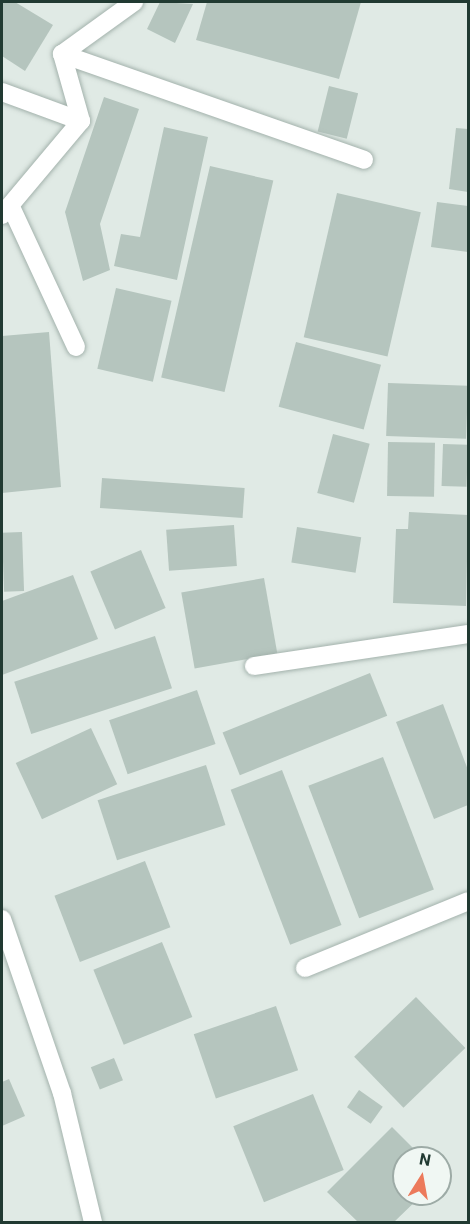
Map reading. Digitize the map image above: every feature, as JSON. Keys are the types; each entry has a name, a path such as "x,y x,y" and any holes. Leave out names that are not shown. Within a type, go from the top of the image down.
{"street":[{"path":"62,54 134,2"},
{"path":"62,54 81,121"},
{"path":"62,54 364,160"},
{"path":"2,92 81,121"},
{"path":"76,347 7,212 81,121"},
{"path":"254,666 468,634"},
{"path":"305,968 468,901"},
{"path":"2,919 62,1093 93,1222"}],"building":[{"path":"2,2 15,2 53,25 25,71 2,56"},
{"path":"160,2 193,4 175,43 147,29"},
{"path":"207,2 361,2 339,79 196,40"},
{"path":"329,86 358,93 347,139 318,132"},
{"path":"104,97 139,109 100,224 110,270 83,281 65,212"},
{"path":"164,127 208,137 177,280 114,266 121,234 140,237"},
{"path":"456,128 468,129 468,192 449,189"},
{"path":"210,166 273,181 225,392 161,377"},
{"path":"337,193 421,212 388,357 304,337"},
{"path":"437,202 468,206 468,252 431,247"},
{"path":"116,288 172,301 153,382 97,369"},
{"path":"49,332 61,487 2,493 2,336"},
{"path":"296,342 381,365 364,429 279,407"},
{"path":"388,383 468,386 466,439 386,436"},
{"path":"333,434 370,444 354,503 317,493"},
{"path":"388,442 435,443 434,497 387,496"},
{"path":"443,444 468,445 467,487 442,486"},
{"path":"102,478 245,488 243,518 100,508"},
{"path":"409,512 468,515 466,606 393,603 396,529 408,529"},
{"path":"234,525 237,566 169,571 166,530"},
{"path":"297,527 361,537 356,573 291,563"},
{"path":"22,532 24,591 4,592 2,533"},
{"path":"141,550 166,608 115,629 90,571"},
{"path":"73,575 98,639 2,675 2,601"},
{"path":"264,578 277,654 195,668 181,593"},
{"path":"155,636 172,688 31,734 14,682"},
{"path":"370,673 387,716 240,775 223,733"},
{"path":"197,690 216,744 128,774 109,720"},
{"path":"443,704 468,770 468,805 434,819 396,722"},
{"path":"91,728 117,784 42,819 16,763"},
{"path":"383,757 434,890 359,918 308,786"},
{"path":"206,765 225,825 117,860 98,800"},
{"path":"282,770 341,925 290,945 231,790"},
{"path":"145,861 170,927 80,962 54,896"},
{"path":"162,942 192,1017 124,1045 93,970"},
{"path":"416,997 465,1048 403,1108 354,1057"},
{"path":"276,1006 298,1070 216,1099 194,1034"},
{"path":"114,1058 123,1080 100,1090 91,1067"},
{"path":"9,1079 25,1116 2,1126 2,1082"},
{"path":"359,1090 383,1107 371,1124 347,1107"},
{"path":"313,1094 344,1170 264,1202 233,1126"},
{"path":"392,1127 411,1146 392,1146 392,1206 411,1206 394,1222 358,1222 327,1192"}]}
